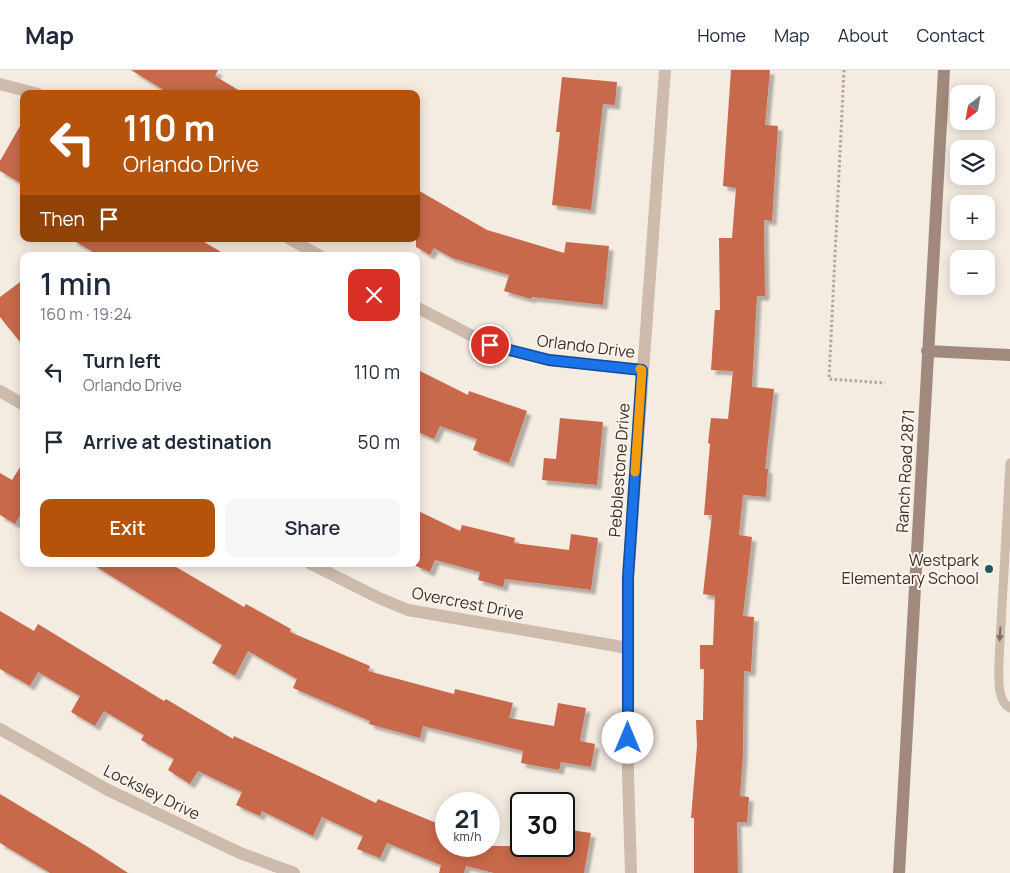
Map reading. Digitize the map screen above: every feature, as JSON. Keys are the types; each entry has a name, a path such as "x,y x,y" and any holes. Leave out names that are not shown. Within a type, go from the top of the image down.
{"main road":[{"name":"Ranch Road 2871","path":"899,873 944,70"},
{"path":"927,351 1010,355"}],"street":[{"name":"Pebblestone Drive","path":"631,873 628,774 628,578 665,70"},
{"path":"0,84 23,90"},
{"path":"295,242 313,252"},
{"name":"Orlando Drive","path":"420,310 490,345 549,360 642,370"},
{"path":"0,391 20,403"},
{"name":"Overcrest Drive","path":"316,567 408,610 628,648"},
{"name":"Locksley Drive","path":"0,729 108,790 240,853 294,873"}],"lane":[{"path":"1010,463 999,660 1000,693 1006,706 1010,708"}],"path":[{"path":"844,70 829,380 885,383"}],"building":[{"path":"131,70 218,70 215,76 238,90 164,90"},
{"path":"731,70 770,70 765,125 778,126 772,221 764,220 765,296 757,296 752,387 774,389 765,469 768,469 766,497 743,495 739,535 752,537 743,616 754,617 751,672 744,671 743,754 740,796 749,797 747,822 737,822 738,873 694,873 694,818 691,818 697,746 696,720 703,720 704,669 700,669 700,645 713,645 715,596 703,594 712,515 704,515 710,444 708,443 711,418 728,419 733,371 711,370 715,310 720,310 719,238 732,238 736,188 723,186"},
{"path":"562,77 617,82 615,105 603,104 591,210 552,205 560,132 556,132"},
{"path":"20,126 20,183 0,171 0,161"},
{"path":"420,191 487,230 564,253 566,242 609,246 603,305 532,297 531,299 504,291 509,275 452,258 434,248 430,255 416,247 416,242 420,242"},
{"path":"76,242 204,242 221,252 93,252"},
{"path":"20,282 20,342 0,317 0,297"},
{"path":"420,371 468,395 469,391 527,411 509,463 473,450 477,439 440,426 434,439 420,433"},
{"path":"560,418 603,422 597,485 542,480 544,458 556,459"},
{"path":"20,467 20,516 15,524 0,515 0,473 12,480"},
{"path":"420,512 460,531 462,525 515,538 514,543 569,550 571,534 598,538 591,590 505,579 503,587 478,580 480,572 435,560 430,572 418,567 420,567"},
{"path":"97,567 176,567 244,607 246,604 291,629 290,632 370,666 368,671 454,694 455,689 513,703 509,718 554,726 558,703 586,708 580,741 595,744 591,767 561,762 559,770 521,763 523,751 423,726 420,738 369,724 370,721 293,688 297,679 248,651 235,676 212,663 222,645"},
{"path":"0,611 34,631 38,624 164,701 166,699 233,739 234,736 376,803 378,799 435,822 435,857 500,857 500,846 510,846 510,857 575,857 575,831 591,833 584,873 494,873 466,866 464,873 439,873 441,865 387,843 380,858 357,849 363,836 322,817 313,836 262,811 260,816 236,805 242,792 198,771 190,784 168,770 174,759 141,740 144,735 104,711 95,726 71,712 80,696 38,672 30,686 0,669"},
{"path":"0,794 128,873 50,873 0,843"}],"slow traffic":[{"path":"635,472 642,370 640,369"}],"place":[{"name":"Westpark Elementary School","path":"989,569"}],"route":[{"path":"490,345 549,360 642,370 628,578 628,738"}]}
